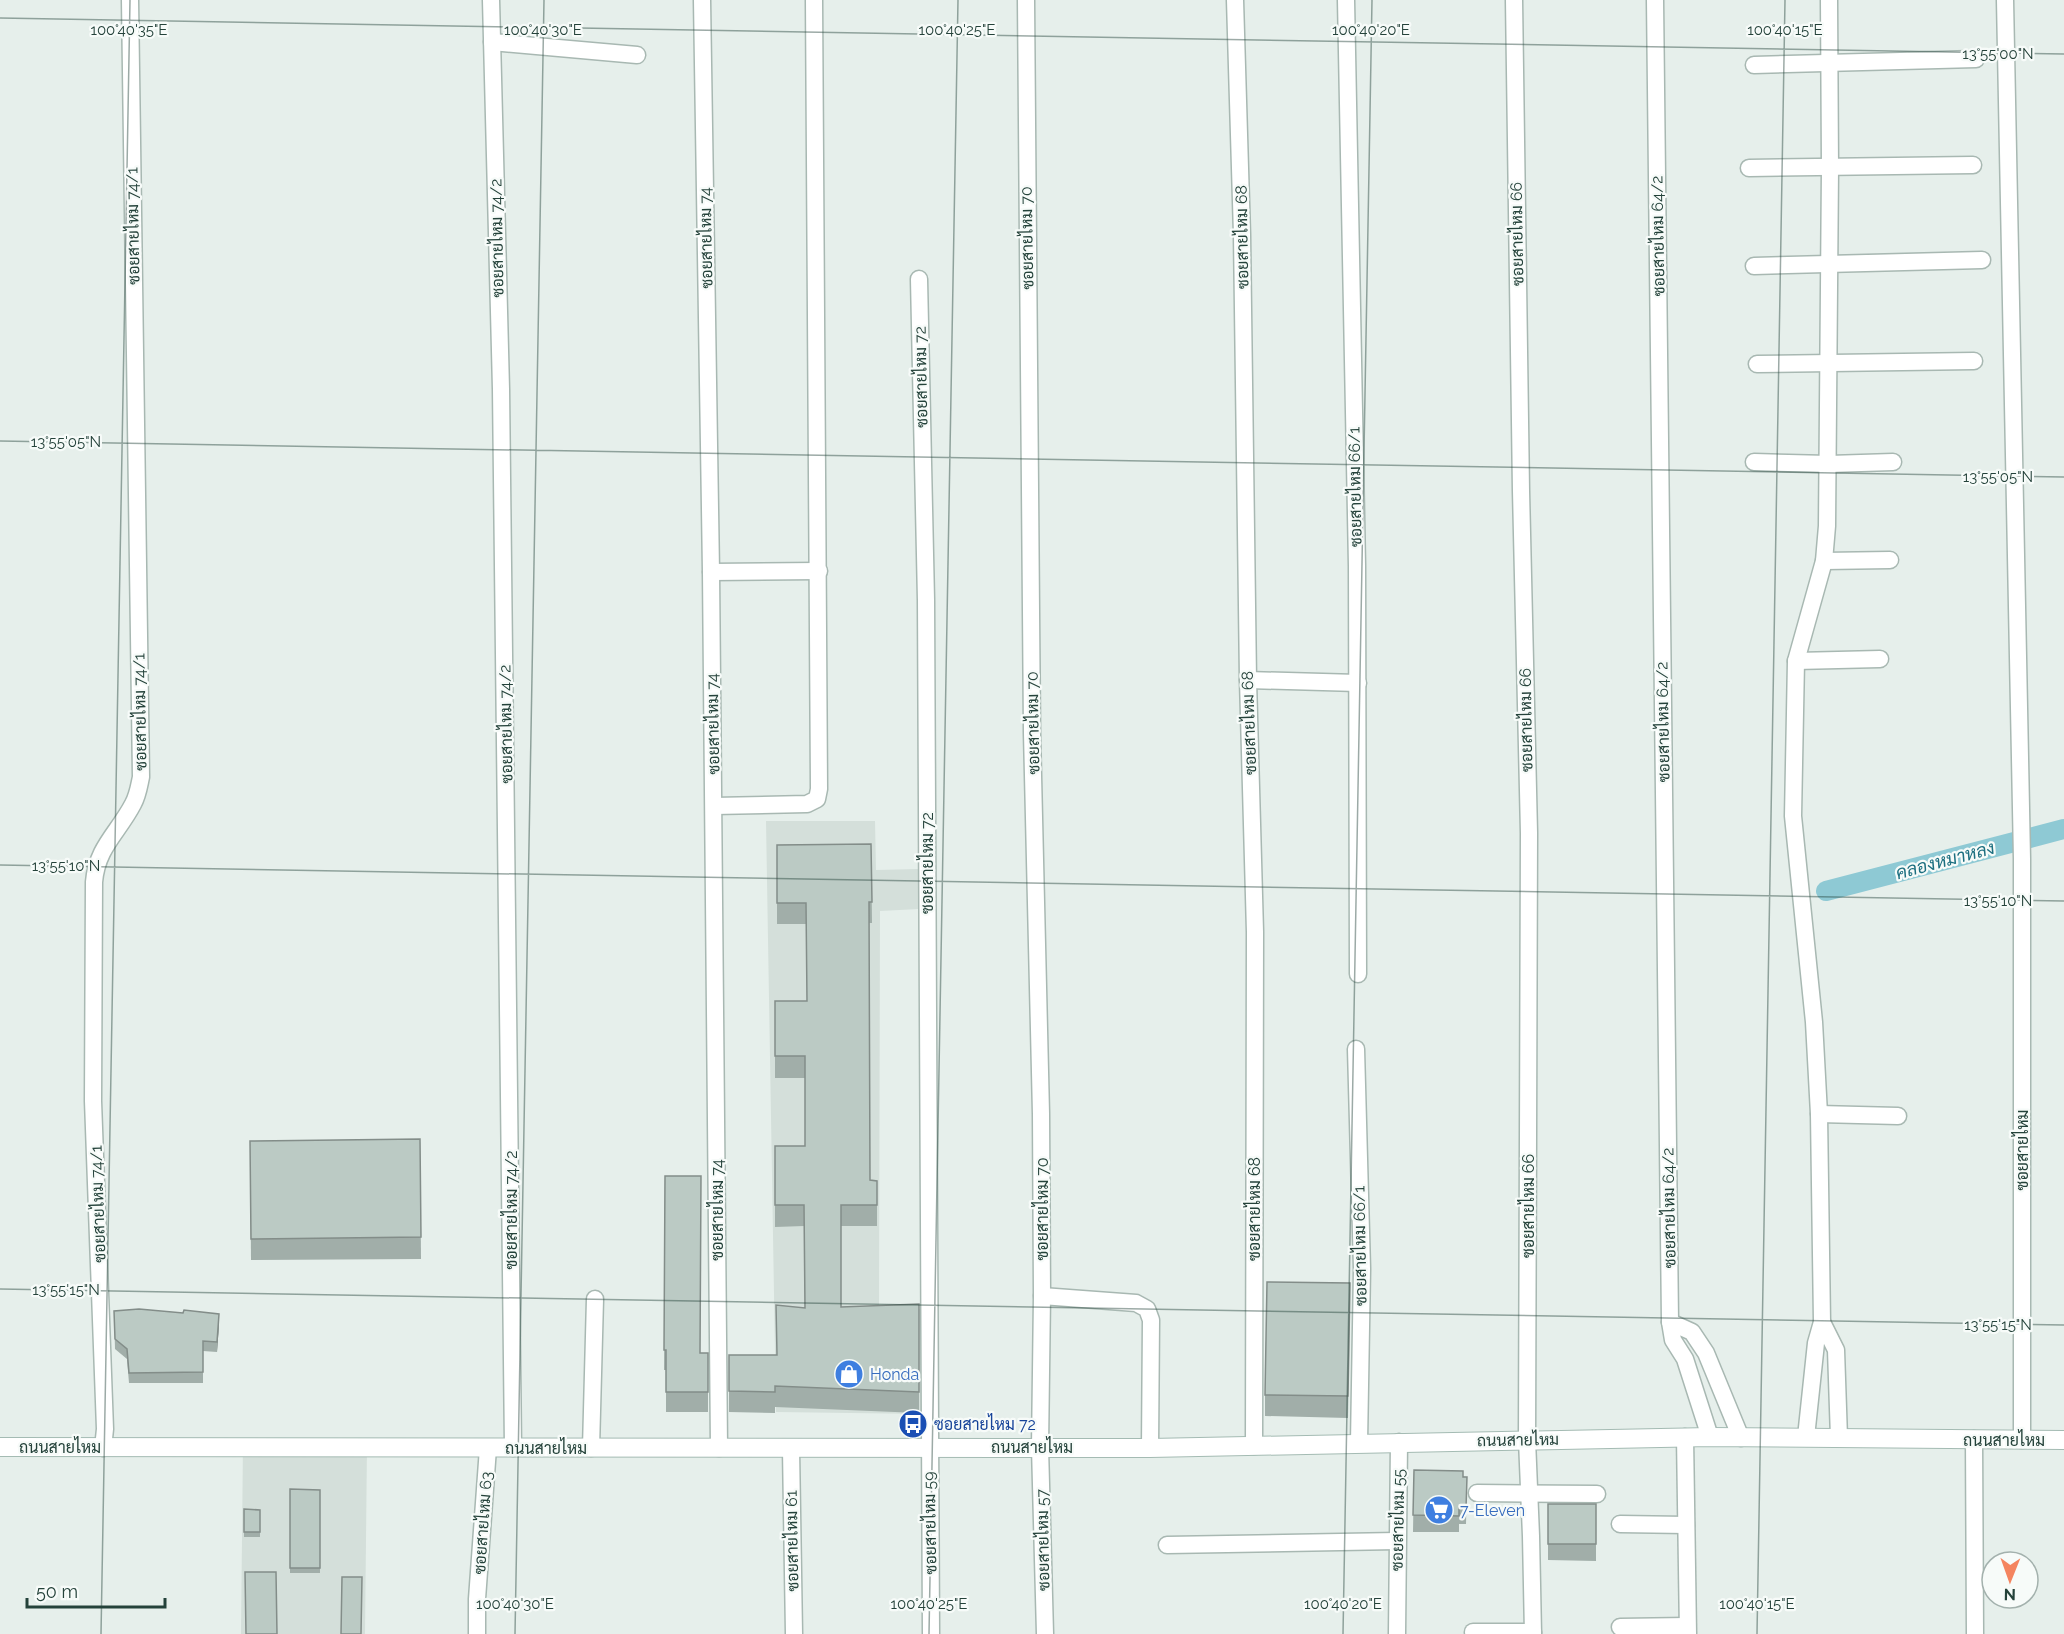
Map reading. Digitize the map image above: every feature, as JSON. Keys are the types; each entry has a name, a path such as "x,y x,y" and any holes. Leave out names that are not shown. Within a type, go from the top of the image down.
{"main road":[{"name":"ถนนสายไหม","path":"0,1447 1150,1448 1685,1437 2064,1440"}],"street":[{"name":"ซอยสายไหม 74/1","path":"103,1448 105,1397 93,1101 94,882 95,867 100,854 134,802 141,777 130,0"},
{"name":"ซอยสายไหม 74/2","path":"491,0 501,389 513,1448"},
{"name":"ซอยสายไหม 74","path":"702,0 714,806 719,1448"},
{"path":"714,806 807,804 817,799 819,789 814,0"},
{"name":"ซอยสายไหม 70","path":"1026,0 1033,745 1041,1114 1041,1447"},
{"name":"ซอยสายไหม 68","path":"1235,0 1242,235 1248,680 1255,932 1254,1446"},
{"name":"ซอยสายไหม 66/1","path":"1346,0 1358,683 1358,974"},
{"name":"ซอยสายไหม 66","path":"1514,0 1521,491 1529,833 1527,1440 1533,1633"},
{"name":"ซอยสายไหม 64/2","path":"1655,0 1670,1322 1673,1341 1685,1359 1710,1437"},
{"path":"1806,1437 1816,1343 1822,1322 1820,1114 1814,1022 1793,816 1796,661 1824,561 1827,526 1830,264 1829,0"},
{"name":"ซอยสายไหม","path":"2005,0 2022,859 2022,1440"},
{"path":"492,42 637,55"},
{"path":"1754,65 1976,59"},
{"path":"1749,168 1973,165"},
{"path":"1754,266 1982,260"},
{"name":"ซอยสายไหม 72","path":"919,279 926,600 929,1448"},
{"path":"1758,364 1974,361"},
{"path":"1754,462 1829,464 1893,462"},
{"path":"1824,561 1890,560"},
{"path":"711,572 819,571"},
{"path":"1796,661 1880,659"},
{"path":"1248,680 1358,683"},
{"name":"ซอยสายไหม 66/1","path":"1356,1049 1362,1269 1359,1443"},
{"path":"1820,1114 1898,1116"},
{"path":"1042,1296 1136,1303 1147,1309 1151,1320 1150,1448"},
{"path":"591,1448 595,1299"},
{"path":"1670,1322 1692,1332 1706,1353 1740,1438"},
{"path":"1822,1322 1836,1350 1839,1438"},
{"path":"1620,1627 1688,1630 1685,1437"},
{"path":"1974,1439 1975,1634"},
{"name":"ซอยสายไหม 55","path":"1398,1634 1399,1442"},
{"name":"ซอยสายไหม 57","path":"1041,1447 1044,1634"},
{"name":"ซอยสายไหม 63","path":"477,1634 477,1599 488,1448"},
{"name":"ซอยสายไหม 59","path":"929,1448 931,1634"},
{"name":"ซอยสายไหม 61","path":"791,1449 794,1634"},
{"path":"1477,1493 1597,1494"},
{"path":"1620,1524 1686,1525"},
{"path":"1167,1545 1397,1541"},
{"path":"1473,1632 1533,1633"}],"shaded area":[{"path":"766,821 875,821 876,870 918,869 919,909 880,911 879,1308 921,1309 924,1414 776,1412"},
{"path":"243,1443 367,1446 365,1634 241,1634"}],"building":[{"path":"871,844 872,902 869,902 870,1180 877,1181 877,1205 841,1205 841,1307 919,1304 919,1392 775,1386 775,1392 729,1391 729,1355 777,1355 776,1305 805,1308 804,1205 775,1205 775,1146 805,1146 805,1056 775,1056 775,1001 807,1001 806,903 777,903 777,845"},
{"path":"420,1139 421,1237 251,1239 250,1141"},
{"path":"665,1176 701,1176 700,1353 708,1353 708,1392 666,1392 666,1350 664,1350"},
{"path":"1267,1282 1350,1283 1348,1396 1265,1395"},
{"path":"139,1309 183,1313 184,1310 219,1314 217,1342 203,1341 203,1372 129,1373 127,1349 115,1339 114,1311"},
{"path":"1414,1470 1463,1471 1463,1477 1467,1477 1466,1508 1459,1508 1459,1516 1413,1515"},
{"path":"290,1489 320,1490 320,1568 290,1568"},
{"path":"1548,1504 1596,1504 1596,1544 1548,1544"},
{"path":"244,1509 260,1510 260,1532 244,1532"},
{"path":"245,1572 276,1572 277,1634 246,1634"},
{"path":"342,1577 362,1577 361,1634 341,1634"}],"waterway":[{"name":"คลองหมาหลง","path":"1826,891 2064,829"}],"place":[{"name":"Honda","path":"849,1374"},
{"name":"ซอยสายไหม 72","path":"913,1424"},
{"name":"7-Eleven","path":"1439,1510"}]}
